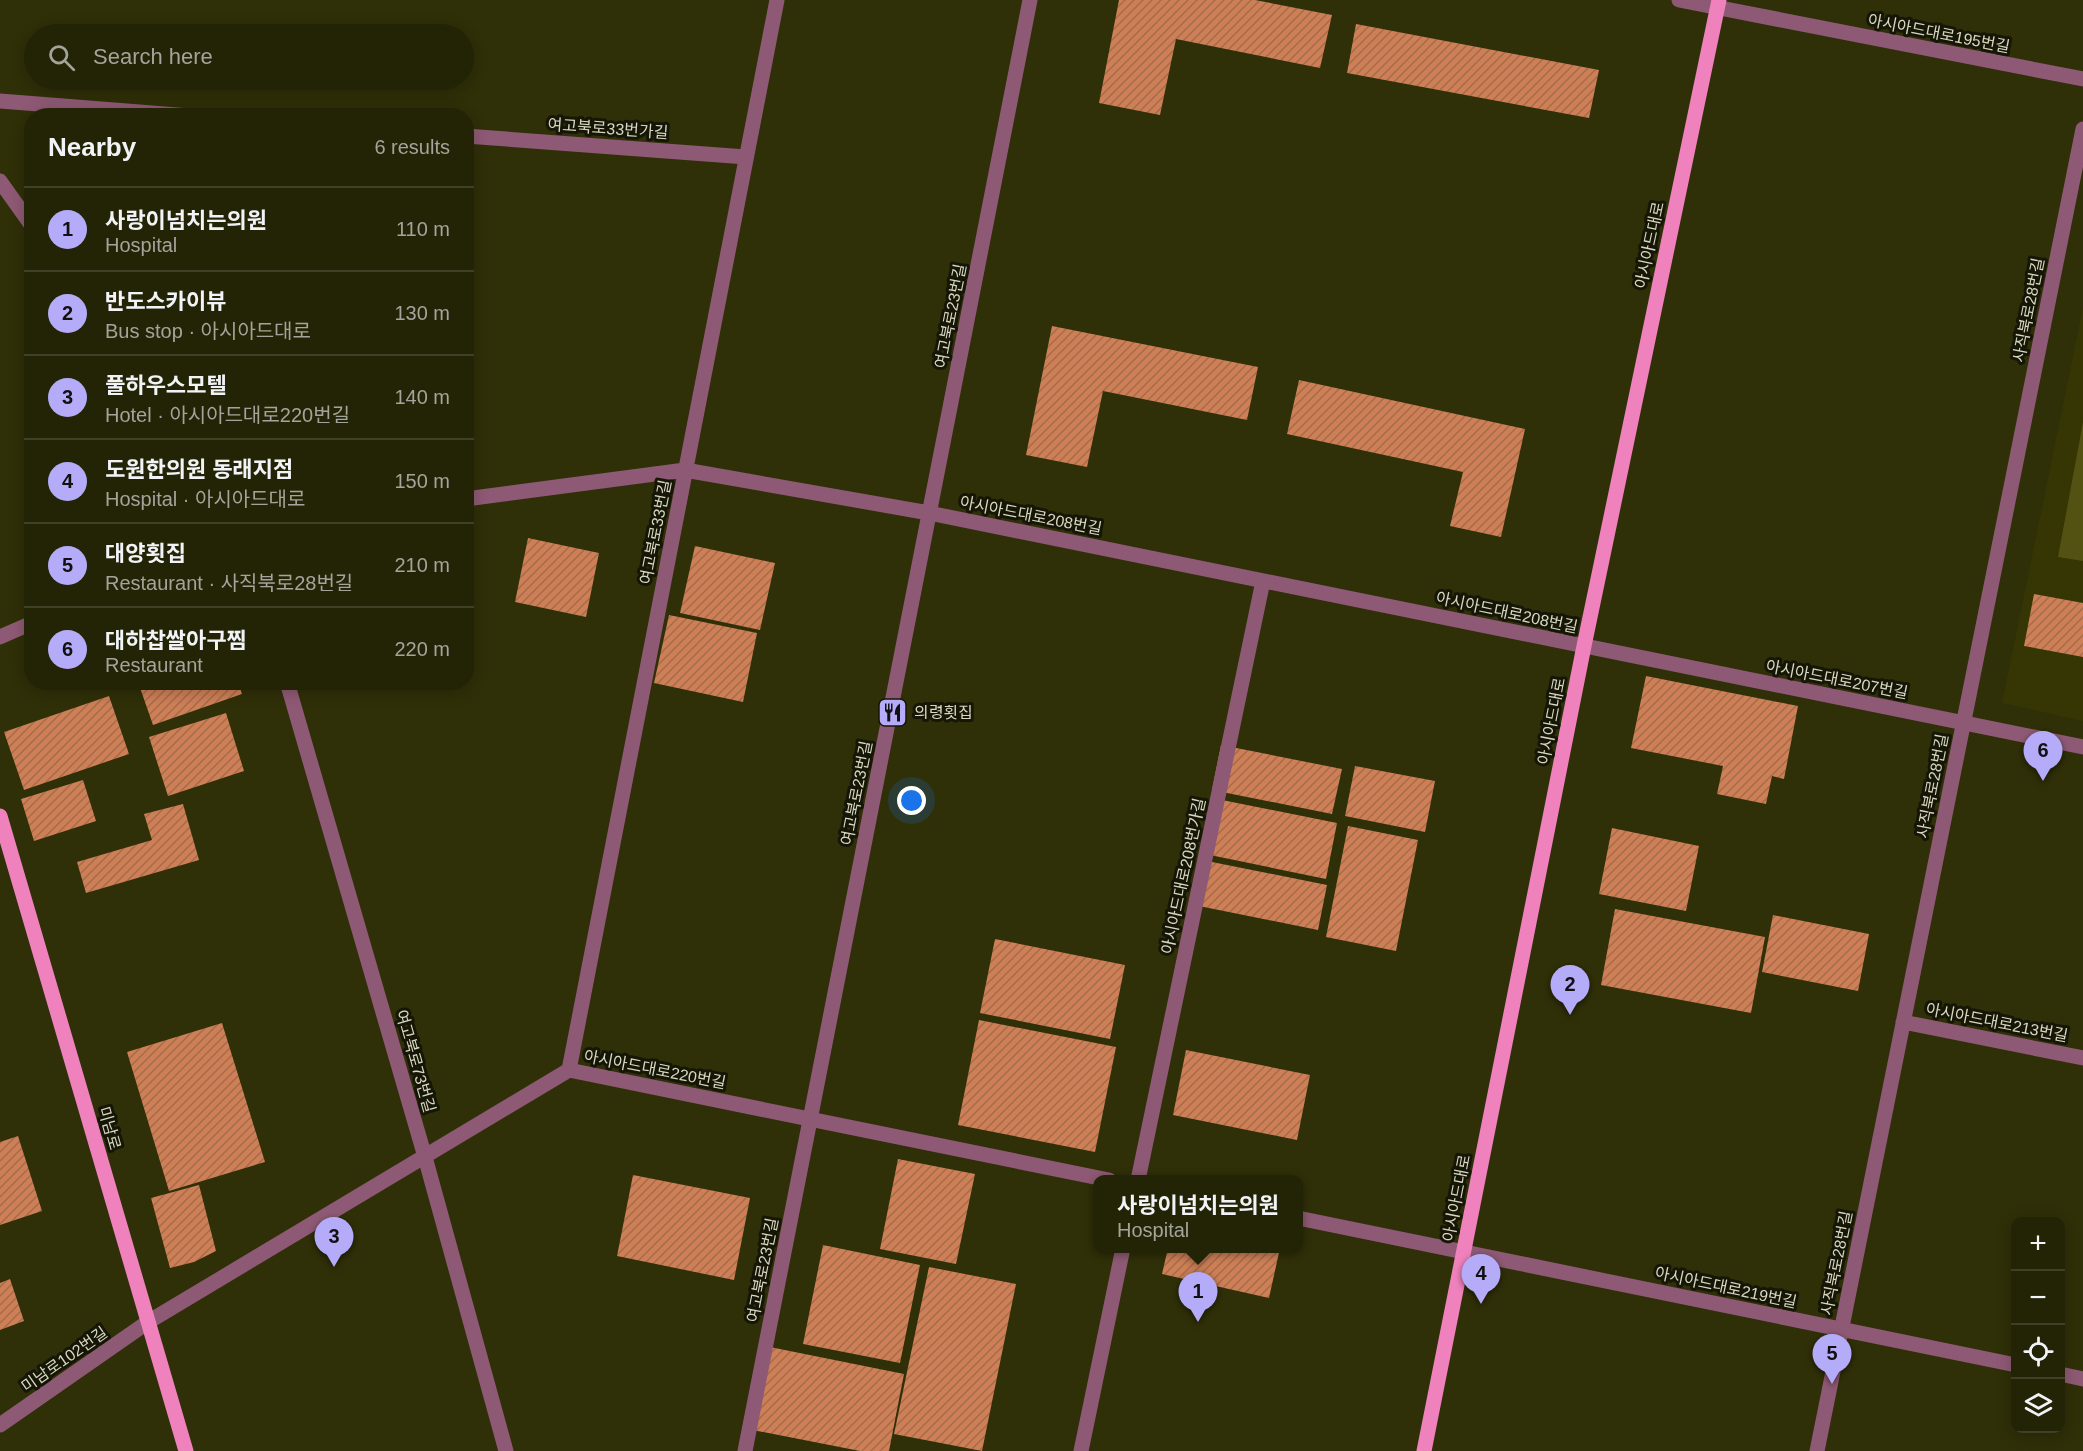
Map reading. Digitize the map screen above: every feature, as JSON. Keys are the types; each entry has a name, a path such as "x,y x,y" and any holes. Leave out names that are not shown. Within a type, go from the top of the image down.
{"main road":[{"name":"아시아드대로","path":"1424,1451 1584,646 1718,4"},
{"name":"미남로","path":"0,816 186,1451"}],"street":[{"name":"여고북로33번길","path":"569,1070 777,0"},
{"name":"여고북로23번길","path":"745,1451 1030,0"},
{"name":"아시아드대로195번길","path":"1679,0 1718,4 2083,79"},
{"path":"0,101 89,108"},
{"name":"사직북로28번길","path":"1817,1451 2083,129"},
{"name":"여고북로33번가길","path":"474,137 746,157"},
{"path":"0,181 24,215"},
{"name":"아시아드대로208번길","path":"474,498 685,470 929,513 1584,646"},
{"name":"아시아드대로208번가길","path":"1139,1175 1263,581"},
{"path":"0,637 24,626"},
{"name":"아시아드대로207번길","path":"1584,646 2083,747"},
{"name":"여고북로73번길","path":"289,690 425,1157 506,1451"},
{"name":"아시아드대로213번길","path":"1903,1022 2083,1058"},
{"name":"아시아드대로220번길","path":"148,1322 569,1070 1093,1176"},
{"path":"1303,1219 1464,1251"},
{"name":"아시아드대로219번길","path":"1464,1251 2011,1364"},
{"path":"1081,1451 1123,1253"},
{"name":"미남로102번길","path":"0,1425 148,1322"},
{"path":"2065,1375 2083,1379"}],"shaded area":[{"path":"2083,307 2083,721 2002,703"},
{"path":"2083,422 2083,561 2058,557"}],"building":[{"path":"1119,0 1255,0 1332,15 1320,68 1176,39 1160,115 1099,103"},
{"path":"1356,24 1599,70 1589,118 1347,73"},
{"path":"1052,326 1258,367 1247,420 1103,391 1087,467 1026,455"},
{"path":"1299,380 1525,429 1501,537 1450,526 1463,472 1287,434"},
{"path":"528,538 599,553 586,617 515,602"},
{"path":"695,546 775,563 760,630 680,613"},
{"path":"2034,594 2083,603 2083,657 2024,646"},
{"path":"669,615 757,633 743,702 654,683"},
{"path":"1646,676 1798,706 1784,779 1772,776 1766,804 1717,794 1723,766 1631,748"},
{"path":"141,690 241,690 242,694 153,725"},
{"path":"109,696 129,754 24,790 4,732"},
{"path":"226,713 244,771 168,796 149,737"},
{"path":"1221,745 1342,769 1332,814 1212,790"},
{"path":"1355,766 1435,781 1425,832 1345,816"},
{"path":"83,780 96,821 34,841 21,799"},
{"path":"1222,800 1337,823 1326,879 1210,855"},
{"path":"183,804 199,860 86,893 77,862 152,840 144,814"},
{"path":"1348,826 1418,840 1396,951 1326,937"},
{"path":"1612,828 1699,846 1686,911 1599,894"},
{"path":"1207,861 1327,885 1318,930 1199,906"},
{"path":"1615,909 1765,937 1751,1013 1601,985"},
{"path":"1773,915 1869,934 1858,991 1762,972"},
{"path":"995,939 1125,965 1110,1039 980,1013"},
{"path":"979,1020 1116,1047 1095,1152 958,1125"},
{"path":"222,1023 265,1162 169,1191 127,1052"},
{"path":"1186,1050 1310,1075 1297,1140 1173,1115"},
{"path":"18,1136 42,1211 0,1225 0,1142"},
{"path":"898,1159 975,1174 956,1264 880,1249"},
{"path":"633,1175 750,1198 734,1280 617,1256"},
{"path":"199,1185 216,1251 194,1262 170,1268 151,1198"},
{"path":"823,1245 920,1265 900,1363 803,1344"},
{"path":"1167,1253 1279,1253 1269,1298 1162,1274"},
{"path":"929,1267 1016,1284 982,1451 894,1434"},
{"path":"10,1279 24,1321 0,1330 0,1283"},
{"path":"765,1346 904,1374 889,1451 860,1451 748,1429"}],"place":[{"name":"의령횟집","path":"893,712"},
{"name":"대하찹쌀아구찜","path":"2043,781"},
{"name":"반도스카이뷰","path":"1570,1015"},
{"name":"풀하우스모텔","path":"334,1267"},
{"name":"도원한의원 동래지점","path":"1481,1304"},
{"name":"사랑이넘치는의원","path":"1198,1322"},
{"name":"대양횟집","path":"1832,1384"}]}
